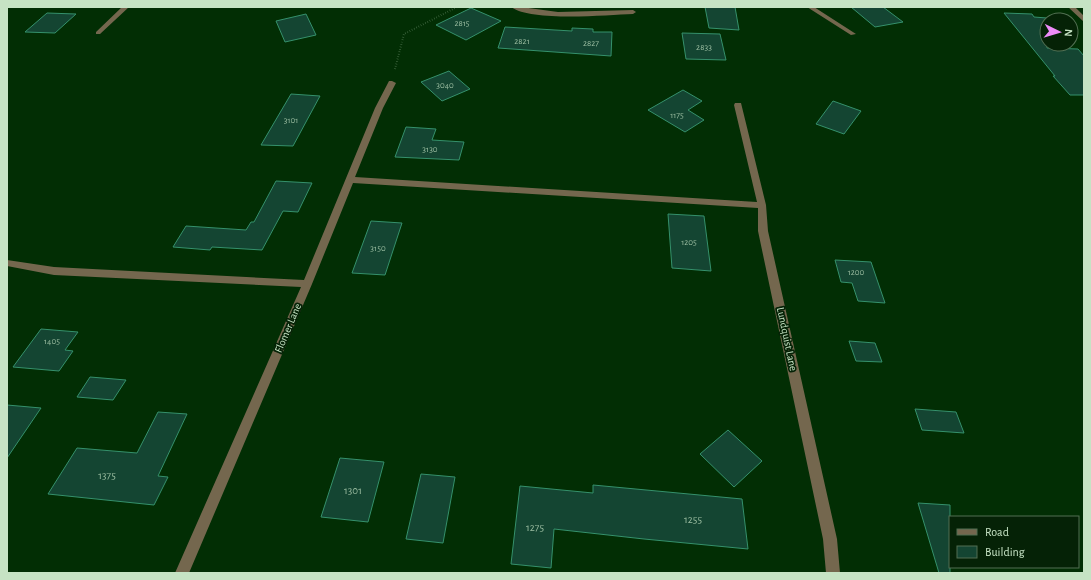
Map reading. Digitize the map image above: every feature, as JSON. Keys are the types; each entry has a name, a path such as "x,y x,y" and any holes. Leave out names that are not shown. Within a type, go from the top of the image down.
{"street":[{"path":"98,34 126,7"},
{"path":"514,7 527,11 555,14 633,12"},
{"path":"810,7 817,13 852,34"},
{"path":"1071,7 1084,20"},
{"name":"Flomer Lane","path":"182,573 307,284 379,108 392,83"},
{"name":"Lundquist Lane","path":"738,105 762,205 763,231 830,539 833,573"},
{"path":"350,180 762,205"},
{"path":"9,263 54,271 307,284"}],"path":[{"path":"392,83 404,34 457,7"}],"building":[{"path":"705,7 735,7 739,30 709,28"},
{"path":"851,7 883,7 903,22 875,27"},
{"path":"471,8 501,21 466,40 436,25"},
{"path":"47,13 76,14 55,33 25,32"},
{"path":"1004,13 1032,14 1034,17 1039,17 1039,52 1079,52 1079,50 1084,56 1084,95 1070,95 1053,76 1055,76"},
{"path":"306,14 316,35 285,42 276,21"},
{"path":"505,27 572,31 572,28 593,29 593,32 612,32 611,56 498,48"},
{"path":"682,33 720,34 726,60 686,59"},
{"path":"449,71 470,89 442,101 421,82"},
{"path":"683,90 702,101 688,110 704,120 685,132 648,110"},
{"path":"291,94 320,96 293,146 261,145"},
{"path":"833,101 861,111 844,134 816,124"},
{"path":"406,127 436,129 432,140 464,142 459,160 395,157"},
{"path":"276,181 312,183 298,212 283,211 262,250 212,247 210,250 173,247 186,226 246,230 251,222 254,222"},
{"path":"668,214 704,216 711,271 672,268"},
{"path":"371,221 402,223 385,275 352,273"},
{"path":"835,260 871,262 885,303 858,301 852,283 841,282"},
{"path":"41,329 78,332 65,350 73,351 59,371 13,367"},
{"path":"849,341 875,343 882,362 856,361"},
{"path":"90,377 126,380 113,400 77,397"},
{"path":"7,405 41,408 7,458"},
{"path":"915,409 956,412 964,433 922,430"},
{"path":"158,412 187,414 158,476 168,477 154,505 48,494 77,448 137,453"},
{"path":"728,430 762,461 734,487 700,454"},
{"path":"340,458 384,462 368,522 321,517"},
{"path":"421,474 455,477 443,543 406,539"},
{"path":"593,485 742,499 748,549 554,529 551,568 511,564 520,486 593,493"},
{"path":"918,503 950,505 950,573 939,573"}]}
